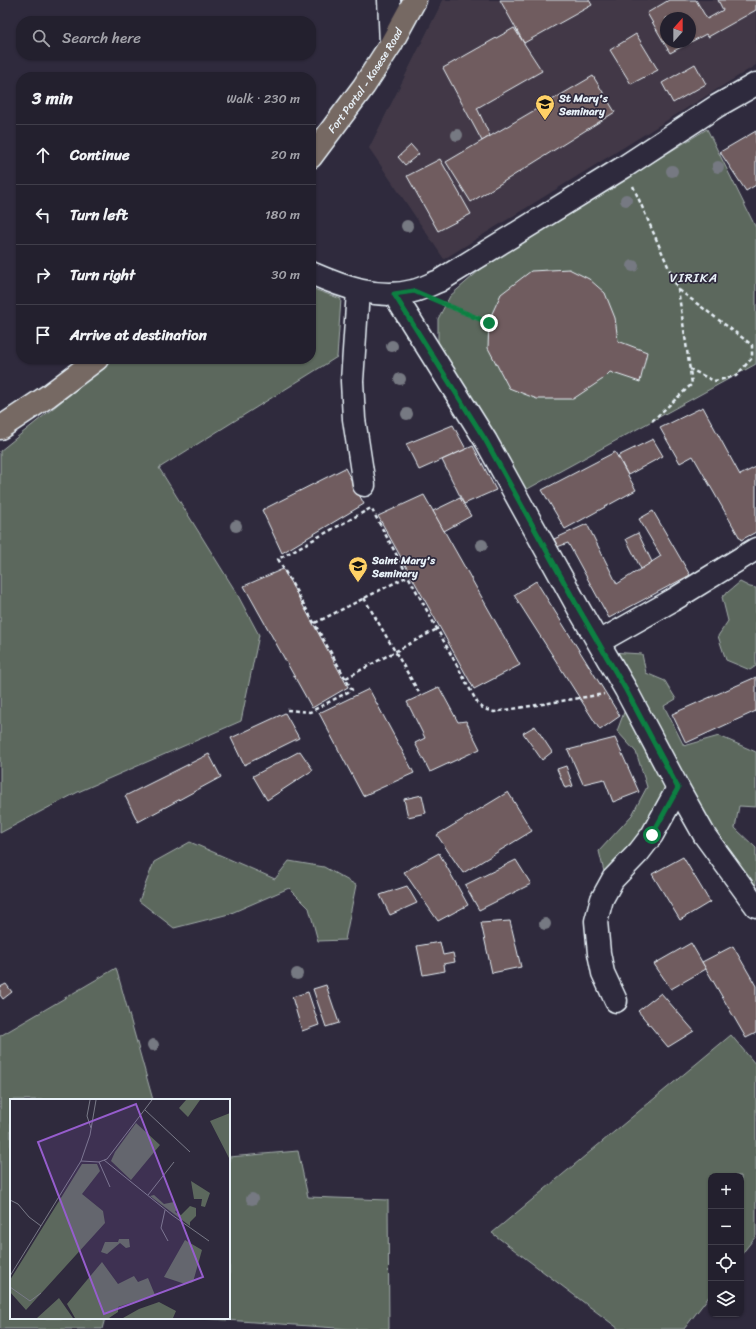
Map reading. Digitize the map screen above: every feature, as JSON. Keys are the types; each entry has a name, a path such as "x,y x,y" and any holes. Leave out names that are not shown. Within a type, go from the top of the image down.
{"highway":[{"name":"Fort Portal - Kasese Road","path":"316,150 364,86 391,44 415,0"},
{"path":"0,428 48,396 90,364"}],"street":[{"path":"389,0 391,44"},
{"path":"316,275 358,291 404,293 439,281 624,167 717,106 756,84"},
{"path":"358,291 352,381 354,419 364,485"},
{"path":"404,293 580,611 626,690 678,788 706,836 756,906"},
{"path":"599,642 674,600 756,549"},
{"path":"616,1001 602,973 599,953 596,921 602,899 613,879 639,852 652,835 678,788"}],"path":[{"path":"624,167 678,289 692,384 651,422"},
{"path":"678,289 752,345 752,358 736,376 714,381 689,369"},
{"path":"404,293 489,323"},
{"path":"287,710 310,712 352,690 278,559 371,508 478,704 484,709 494,712 626,690"},
{"path":"315,623 408,576"},
{"path":"364,598 421,696"},
{"path":"346,678 437,629"}],"shaded area":[{"path":"443,0 756,0 756,65 444,259 369,148"}],"green space":[{"path":"707,129 756,228 756,364 522,492 438,345 438,319 450,296 488,263"},
{"path":"316,290 341,299 337,357 159,468 236,592 259,635 241,721 78,792 0,833 0,451 108,364 316,364"},
{"path":"740,582 756,588 756,666 750,670 726,660 718,636 728,621 722,597"},
{"path":"610,652 642,654 646,673 665,681 676,699 664,706 684,746 719,736 756,752 756,807 739,806 735,828 756,848 756,896 709,830"},
{"path":"626,707 671,787 651,826 606,880 599,851 632,815 647,787 636,752 617,731"},
{"path":"190,842 275,879 289,861 324,867 356,885 345,940 318,941 309,908 289,888 229,914 174,928 139,901 154,862"},
{"path":"116,968 153,1099 10,1099 10,1319 105,1319 102,1329 0,1329 0,1036"},
{"path":"731,1035 756,1065 756,1236 744,1251 744,1173 708,1173 708,1298 684,1329 619,1329 492,1233"},
{"path":"298,1151 308,1197 388,1200 389,1329 350,1329 213,1319 230,1319 230,1157"}],"building":[{"path":"500,0 589,0 592,5 524,43"},
{"path":"669,0 696,0 707,19 723,10 718,0 756,0 756,10 708,37 706,34 696,39 696,12 660,12 660,36 647,13"},
{"path":"514,28 542,71 477,108 490,136 482,141 443,68"},
{"path":"636,34 658,70 631,84 610,50"},
{"path":"667,48 679,48 670,53"},
{"path":"695,64 706,84 673,103 662,83"},
{"path":"593,76 615,112 471,202 446,162"},
{"path":"756,131 756,185 746,191 720,152"},
{"path":"411,145 419,154 405,165 398,157"},
{"path":"440,159 471,214 438,231 407,176"},
{"path":"569,269 589,279 605,293 615,318 618,341 647,352 640,382 610,372 603,379 573,399 537,399 509,388 488,348 489,320 501,294 531,271"},
{"path":"703,407 740,475 756,467 756,532 741,540 693,456 680,463 660,428"},
{"path":"453,425 466,449 419,470 406,444"},
{"path":"653,439 663,456 628,475 618,456"},
{"path":"473,446 496,490 464,504 442,460"},
{"path":"615,452 636,490 565,529 542,490"},
{"path":"345,468 364,504 282,553 262,510"},
{"path":"424,495 520,665 474,689 378,516"},
{"path":"460,498 471,516 444,531 433,511"},
{"path":"653,511 690,575 609,618 568,543 557,547 554,539 587,524 617,584 661,556 639,519"},
{"path":"638,533 652,562 641,569 626,539"},
{"path":"283,569 348,687 312,708 244,586"},
{"path":"536,581 620,716 600,730 514,595"},
{"path":"756,677 756,711 686,743 672,714"},
{"path":"439,687 458,722 466,721 480,749 430,772 415,743 425,738 407,702"},
{"path":"369,689 414,773 363,796 319,713"},
{"path":"285,713 299,738 244,765 231,738"},
{"path":"535,726 552,752 542,760 523,733"},
{"path":"615,738 639,792 613,802 604,779 583,784 568,750"},
{"path":"300,751 313,770 267,800 253,776"},
{"path":"209,754 221,777 138,822 125,796"},
{"path":"566,766 573,786 565,788 557,769"},
{"path":"508,792 532,831 463,873 437,835"},
{"path":"422,795 426,813 408,817 404,799"},
{"path":"439,853 468,905 438,921 404,872"},
{"path":"683,857 710,902 680,920 652,874"},
{"path":"516,860 531,884 479,910 465,885"},
{"path":"407,886 417,903 390,915 380,895"},
{"path":"510,921 521,967 492,973 481,923"},
{"path":"440,942 443,955 453,953 455,962 444,964 445,971 423,975 417,946"},
{"path":"691,943 706,969 671,989 654,964"},
{"path":"733,946 756,986 756,1033 746,1038 702,962"},
{"path":"6,984 12,992 3,999 0,995 0,987"},
{"path":"326,985 339,1023 326,1027 313,989"},
{"path":"308,992 319,1025 302,1031 292,997"},
{"path":"661,993 694,1031 668,1047 638,1011"}],"place":[{"name":"St Mary's Seminary","path":"545,121"},
{"name":"Saint Mary's Seminary","path":"358,583"}],"district":[{"name":"VIRIKA","path":"694,277"}],"route":[{"path":"489,323 414,291 394,294 486,441 580,611 626,690 678,788 652,835"}]}
